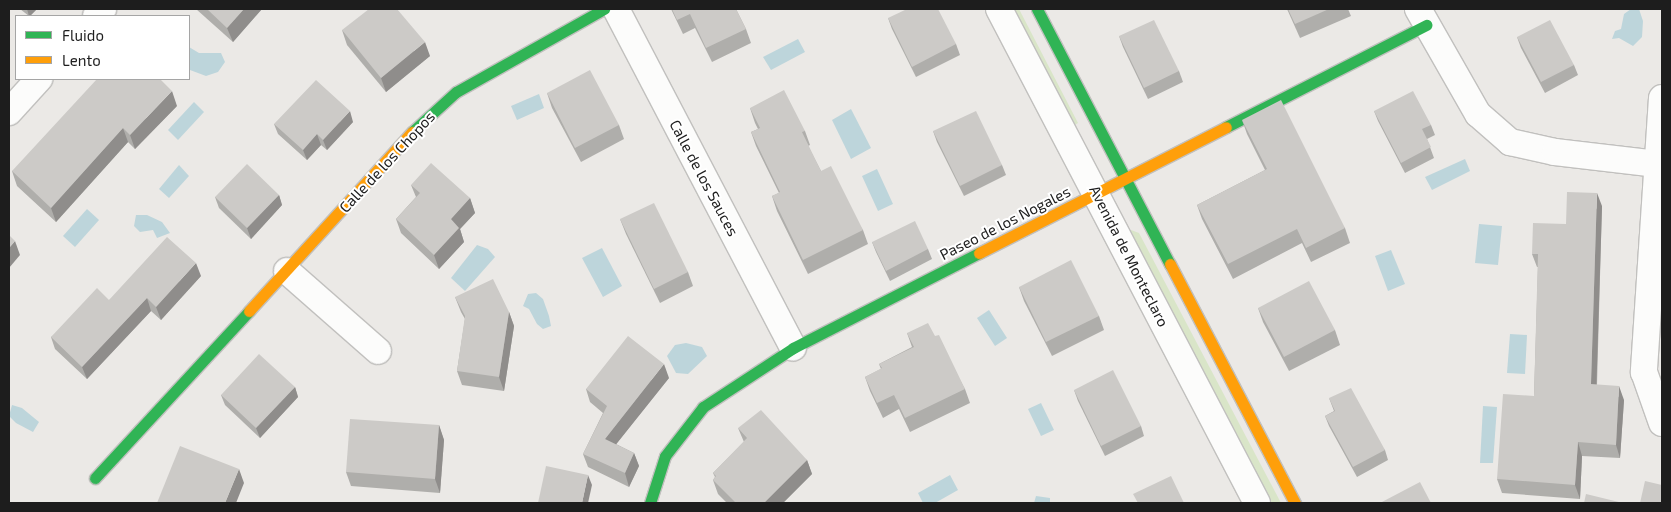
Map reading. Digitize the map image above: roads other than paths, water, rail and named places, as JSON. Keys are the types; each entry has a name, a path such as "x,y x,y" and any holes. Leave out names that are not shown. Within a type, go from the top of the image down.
{"street":[{"name":"Calle de los Chopos","path":"95,478 287,272 405,138 456,92 604,9"},
{"name":"Calle de los Sauces","path":"616,9 793,348"},
{"name":"Avenida de Monteclaro","path":"999,9 1258,503"},
{"path":"1037,9 1295,503"},
{"path":"1422,17 1478,114 1510,142 1555,152 1657,164"},
{"name":"Paseo de los Nogales","path":"650,503 665,456 702,407 793,348 1097,194 1422,17"},
{"path":"9,112 38,80"},
{"path":"1662,98 1644,372 1662,423"},
{"path":"287,272 378,351"}],"water":[{"path":"1631,9 1639,9 1643,21 1642,37 1633,46 1619,38 1612,39 1615,31 1621,29 1624,14"},
{"path":"798,39 805,52 771,70 763,57"},
{"path":"190,48 199,53 221,53 225,62 218,72 206,76 190,70"},
{"path":"539,94 544,108 517,120 511,106"},
{"path":"194,102 204,112 178,140 168,130"},
{"path":"851,109 871,148 851,159 832,120"},
{"path":"1465,159 1470,171 1432,190 1425,177"},
{"path":"179,165 189,176 169,198 159,189"},
{"path":"877,169 893,204 878,211 862,176"},
{"path":"87,209 99,220 75,247 63,236"},
{"path":"136,215 147,215 162,222 170,233 157,238 153,230 140,232 134,226"},
{"path":"1479,224 1502,226 1498,265 1475,263"},
{"path":"477,245 488,249 495,257 465,291 451,278"},
{"path":"602,248 622,286 603,297 582,258"},
{"path":"1391,250 1405,284 1388,291 1375,256"},
{"path":"536,293 543,299 551,326 543,329 537,324 529,309 523,306 528,294"},
{"path":"989,310 1007,338 995,346 977,318"},
{"path":"1510,334 1527,335 1525,374 1507,373"},
{"path":"686,343 702,347 707,356 688,374 676,373 667,356 675,345"},
{"path":"1041,403 1054,430 1041,436 1028,409"},
{"path":"12,405 22,408 39,422 33,432 16,423 9,416"},
{"path":"1483,406 1497,407 1493,463 1480,463"},
{"path":"950,475 958,490 935,503 923,503 918,493"},
{"path":"1036,496 1050,498 1050,503 1034,503"}]}
